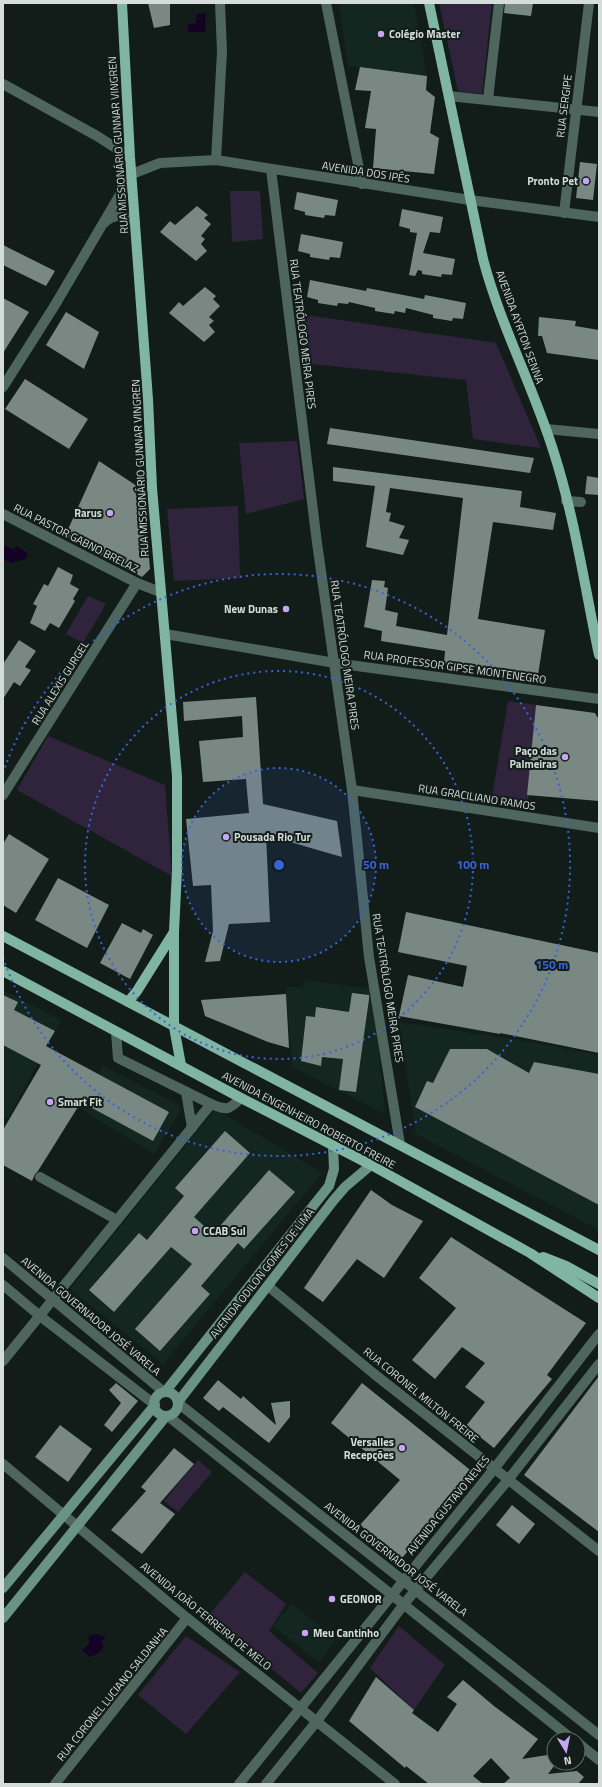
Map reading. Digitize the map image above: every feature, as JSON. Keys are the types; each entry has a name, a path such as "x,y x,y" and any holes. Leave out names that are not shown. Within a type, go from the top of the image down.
{"main road":[{"name":"RUA MISSIONÁRIO GUNNAR VINGREN","path":"122,3 130,157 148,391 150,457 160,592 177,776 177,889 174,932 174,1027 181,1065"},
{"name":"AVENIDA AYRTON SENNA","path":"429,3 470,200 493,295 555,454 582,570 599,655"},
{"name":"RUA MISSIONÁRIO GUNNAR VINGREN","path":"128,1002 137,991 174,932"},
{"name":"AVENIDA ENGENHEIRO ROBERTO FREIRE","path":"3,936 599,1250"},
{"name":"AVENIDA ENGENHEIRO ROBERTO FREIRE","path":"3,971 241,1098 371,1165 530,1253 599,1298"},
{"name":"AVENIDA ODILON GOMES DE LIMA","path":"165,1392 329,1186 334,1169 333,1146"},
{"name":"AVENIDA ODILON GOMES DE LIMA","path":"178,1402 345,1187 371,1165"},
{"path":"530,1253 566,1266 599,1284"},
{"path":"3,1618 167,1416 175,1411 178,1402 173,1395 165,1392 157,1396 155,1405 4,1585"},
{"path":"155,1405 159,1413 167,1416"}],"street":[{"path":"216,160 222,52 220,3"},
{"path":"326,3 362,184"},
{"path":"488,99 499,3"},
{"name":"RUA SERGIPE","path":"564,212 589,3"},
{"path":"3,84 97,136 130,157"},
{"path":"449,96 599,112"},
{"name":"AVENIDA DOS IPÊS","path":"132,174 160,163 216,160 470,200 599,216"},
{"name":"RUA TEATRÓLOGO MEIRA PIRES","path":"271,169 317,542 352,790 369,957 400,1144"},
{"path":"3,387 55,305 132,174"},
{"path":"102,226 110,218 120,216 129,218 135,222"},
{"path":"546,429 599,434"},
{"path":"566,501 581,502"},
{"name":"RUA PASTOR GABNO BRELAZ","path":"3,514 137,583 160,592"},
{"name":"RUA ALEXIS GURGEL","path":"3,795 137,583"},
{"name":"RUA PROFESSOR GIPSE MONTENEGRO","path":"165,634 335,663 599,699"},
{"name":"RUA GRACILIANO RAMOS","path":"352,790 599,828"},
{"path":"116,1032 118,1058 210,1104 225,1109 231,1108 241,1098"},
{"path":"186,1092 192,1128"},
{"path":"3,1361 210,1104"},
{"path":"40,1177 117,1220"},
{"name":"AVENIDA GOVERNADOR JOSÉ VARELA","path":"3,1258 165,1392"},
{"path":"3,1285 40,1316 155,1405"},
{"name":"RUA CORONEL MILTON FREIRE","path":"268,1286 373,1373 599,1551"},
{"name":"AVENIDA GUSTAVO NEVES","path":"239,1784 391,1594 494,1469 599,1334"},
{"path":"266,1784 317,1721 415,1590 508,1480 599,1364"},
{"path":"556,1389 572,1400"},
{"name":"AVENIDA GOVERNADOR JOSÉ VARELA","path":"178,1402 599,1735"},
{"path":"167,1416 562,1731"},
{"name":"AVENIDA JOÃO FERREIRA DE MELO","path":"3,1464 187,1618 395,1784"},
{"name":"RUA CORONEL LUCIANO SALDANHA","path":"55,1784 187,1618"},
{"path":"586,1749 599,1760"}],"shaded area":[{"name":"Colégio Master","path":"339,3 414,3 427,76 348,66"},
{"path":"439,3 492,3 482,94 458,91"},
{"path":"206,13 205,32 188,32 188,25 196,23 197,14"},
{"path":"230,191 260,191 263,239 232,242"},
{"path":"300,314 496,343 541,448 473,439 466,380 312,364"},
{"path":"297,441 304,499 246,514 239,443"},
{"path":"238,506 240,578 174,581 167,509"},
{"path":"4,545 14,550 16,546 28,553 26,559 11,563 3,559"},
{"path":"88,596 106,604 83,643 66,634"},
{"path":"508,701 536,705 528,804 492,797"},
{"path":"48,736 165,785 172,876 17,790"},
{"path":"306,980 373,989 385,1114 292,1067 286,987 302,988"},
{"path":"3,990 61,1020 8,1118 3,1116"},
{"path":"399,1022 507,1038 599,1055 599,1230 416,1134"},
{"path":"103,1066 178,1104 181,1110 154,1154 80,1109"},
{"name":"CCAB Sul","path":"215,1109 322,1173 163,1364 70,1289"},
{"path":"198,1460 212,1472 178,1512 164,1501"},
{"path":"245,1572 286,1604 269,1631 318,1673 301,1693 208,1616"},
{"name":"Meu Cantinho","path":"292,1604 336,1639 319,1662 273,1626"},
{"path":"399,1626 445,1665 414,1710 370,1668"},
{"path":"97,1634 106,1637 101,1642 104,1646 99,1653 90,1657 82,1650 90,1643 88,1639 90,1635"},
{"path":"186,1636 240,1672 186,1734 138,1695"}],"building":[{"path":"148,3 170,3 170,25 154,28"},
{"path":"505,3 533,3 531,16 504,13"},
{"path":"360,67 427,76 426,90 435,97 430,133 439,138 434,174 373,168 376,129 365,128 371,91 355,90"},
{"name":"Pronto Pet","path":"580,162 597,164 593,200 576,198"},
{"path":"297,192 338,200 335,216 325,215 324,218 305,215 305,212 294,209"},
{"path":"197,206 208,215 204,218 211,224 201,236 205,239 201,244 207,251 196,261 160,232 170,221 175,225"},
{"path":"402,209 443,217 440,233 430,232 423,253 455,259 452,275 442,274 441,277 422,274 422,271 418,270 415,276 409,275 417,233 410,232 410,229 399,226"},
{"path":"301,234 343,242 340,258 330,257 329,260 310,257 310,254 298,251"},
{"path":"3,245 55,271 46,286 3,265"},
{"path":"310,280 366,291 367,288 424,299 425,295 466,303 463,319 453,318 452,321 433,318 433,315 406,308 405,313 395,311 394,314 375,311 375,308 349,302 348,304 338,303 337,306 318,303 318,300 307,297"},
{"path":"205,287 216,296 213,299 220,306 209,317 214,321 209,325 215,332 204,342 169,313 179,302 183,306"},
{"path":"3,298 29,312 3,353"},
{"path":"66,312 99,332 84,369 46,345"},
{"path":"539,317 576,321 575,326 599,330 599,360 547,353 542,336 538,336"},
{"path":"25,379 88,419 69,449 5,409"},
{"path":"330,428 534,458 530,473 327,444"},
{"name":"Rarus","path":"99,461 143,490 150,569 142,577 65,536"},
{"path":"333,467 522,491 520,507 556,513 553,530 493,522 478,619 545,630 538,675 444,664 445,651 381,641 382,631 364,627 372,580 385,581 384,587 388,588 385,610 398,613 396,626 447,635 463,498 390,488 386,512 391,513 389,521 405,526 399,538 409,540 403,555 366,547 375,486 333,481"},
{"path":"587,476 599,478 599,495 585,494"},
{"path":"58,567 73,575 70,584 79,589 73,599 75,601 59,628 50,623 45,631 30,623 37,606 33,604 44,584 48,586"},
{"path":"19,640 36,651 25,667 31,670 20,686 14,682 3,699 3,664"},
{"path":"256,697 263,804 337,821 342,857 266,835 270,922 229,924 220,961 205,962 213,931 211,885 193,886 186,819 249,813 246,779 203,782 199,741 243,737 242,716 184,721 183,702"},
{"name":"Paço das Palmeiras","path":"536,705 595,713 599,720 599,801 527,795"},
{"path":"9,834 49,859 16,913 3,905 3,844"},
{"path":"58,878 109,905 87,948 35,920"},
{"path":"406,912 599,953 599,1053 500,1033 399,1016 408,975 463,987 467,966 398,952"},
{"path":"122,923 141,933 143,929 153,935 130,979 100,963"},
{"path":"352,993 369,995 356,1092 339,1090 343,1059 322,1057 321,1066 301,1061 306,1016 315,1017 316,1007 349,1012"},
{"path":"286,994 289,1048 268,1042 205,1016 201,1000"},
{"path":"3,995 18,1002 14,1010 55,1031 46,1046 169,1112 153,1141 81,1102 32,1181 3,1165 3,1130 41,1065 3,1045"},
{"path":"450,1049 487,1049 529,1073 534,1062 599,1074 599,1205 415,1107 427,1081 433,1083"},
{"path":"225,1131 250,1153 194,1217 213,1234 269,1170 295,1192 244,1249 238,1243 201,1286 210,1294 160,1351 135,1329 192,1264 171,1247 114,1312 89,1290 139,1233 147,1240 184,1196 175,1188"},
{"path":"371,1190 392,1205 423,1221 384,1278 357,1259 323,1302 304,1288"},
{"path":"451,1237 586,1323 547,1375 552,1379 494,1448 466,1426 485,1402 465,1387 485,1363 462,1347 435,1379 412,1360 456,1308 419,1278"},
{"path":"599,1376 599,1532 524,1475"},
{"path":"218,1380 241,1399 243,1396 276,1425 271,1403 290,1401 290,1417 269,1443 223,1407 219,1411 203,1398"},
{"path":"116,1383 138,1401 112,1432 104,1425 121,1403 109,1390"},
{"name":"Versalles Recepções","path":"362,1383 474,1473 402,1558 360,1525 400,1480 331,1423"},
{"path":"60,1425 92,1449 68,1482 35,1457"},
{"path":"174,1448 194,1464 160,1503 175,1514 142,1554 111,1530 146,1491 141,1487"},
{"path":"512,1505 535,1524 519,1544 496,1525"},
{"path":"376,1677 414,1710 412,1713 438,1732 457,1704 447,1697 463,1680 494,1706 538,1739 522,1759 546,1755 546,1771 550,1771 548,1774 577,1771 584,1777 578,1784 503,1784 510,1778 491,1758 473,1776 483,1784 429,1784 406,1766 405,1768 349,1721"}],"place":[{"name":"Colégio Master","path":"381,34"},
{"name":"Pronto Pet","path":"586,181"},
{"name":"Rarus","path":"110,513"},
{"name":"New Dunas","path":"286,609"},
{"name":"Paço das Palmeiras","path":"565,757"},
{"name":"Pousada Rio Tur","path":"226,837"},
{"name":"Smart Fit","path":"50,1102"},
{"name":"CCAB Sul","path":"195,1231"},
{"name":"Versalles Recepções","path":"402,1448"},
{"name":"GEONOR","path":"332,1599"},
{"name":"Meu Cantinho","path":"305,1633"}]}
